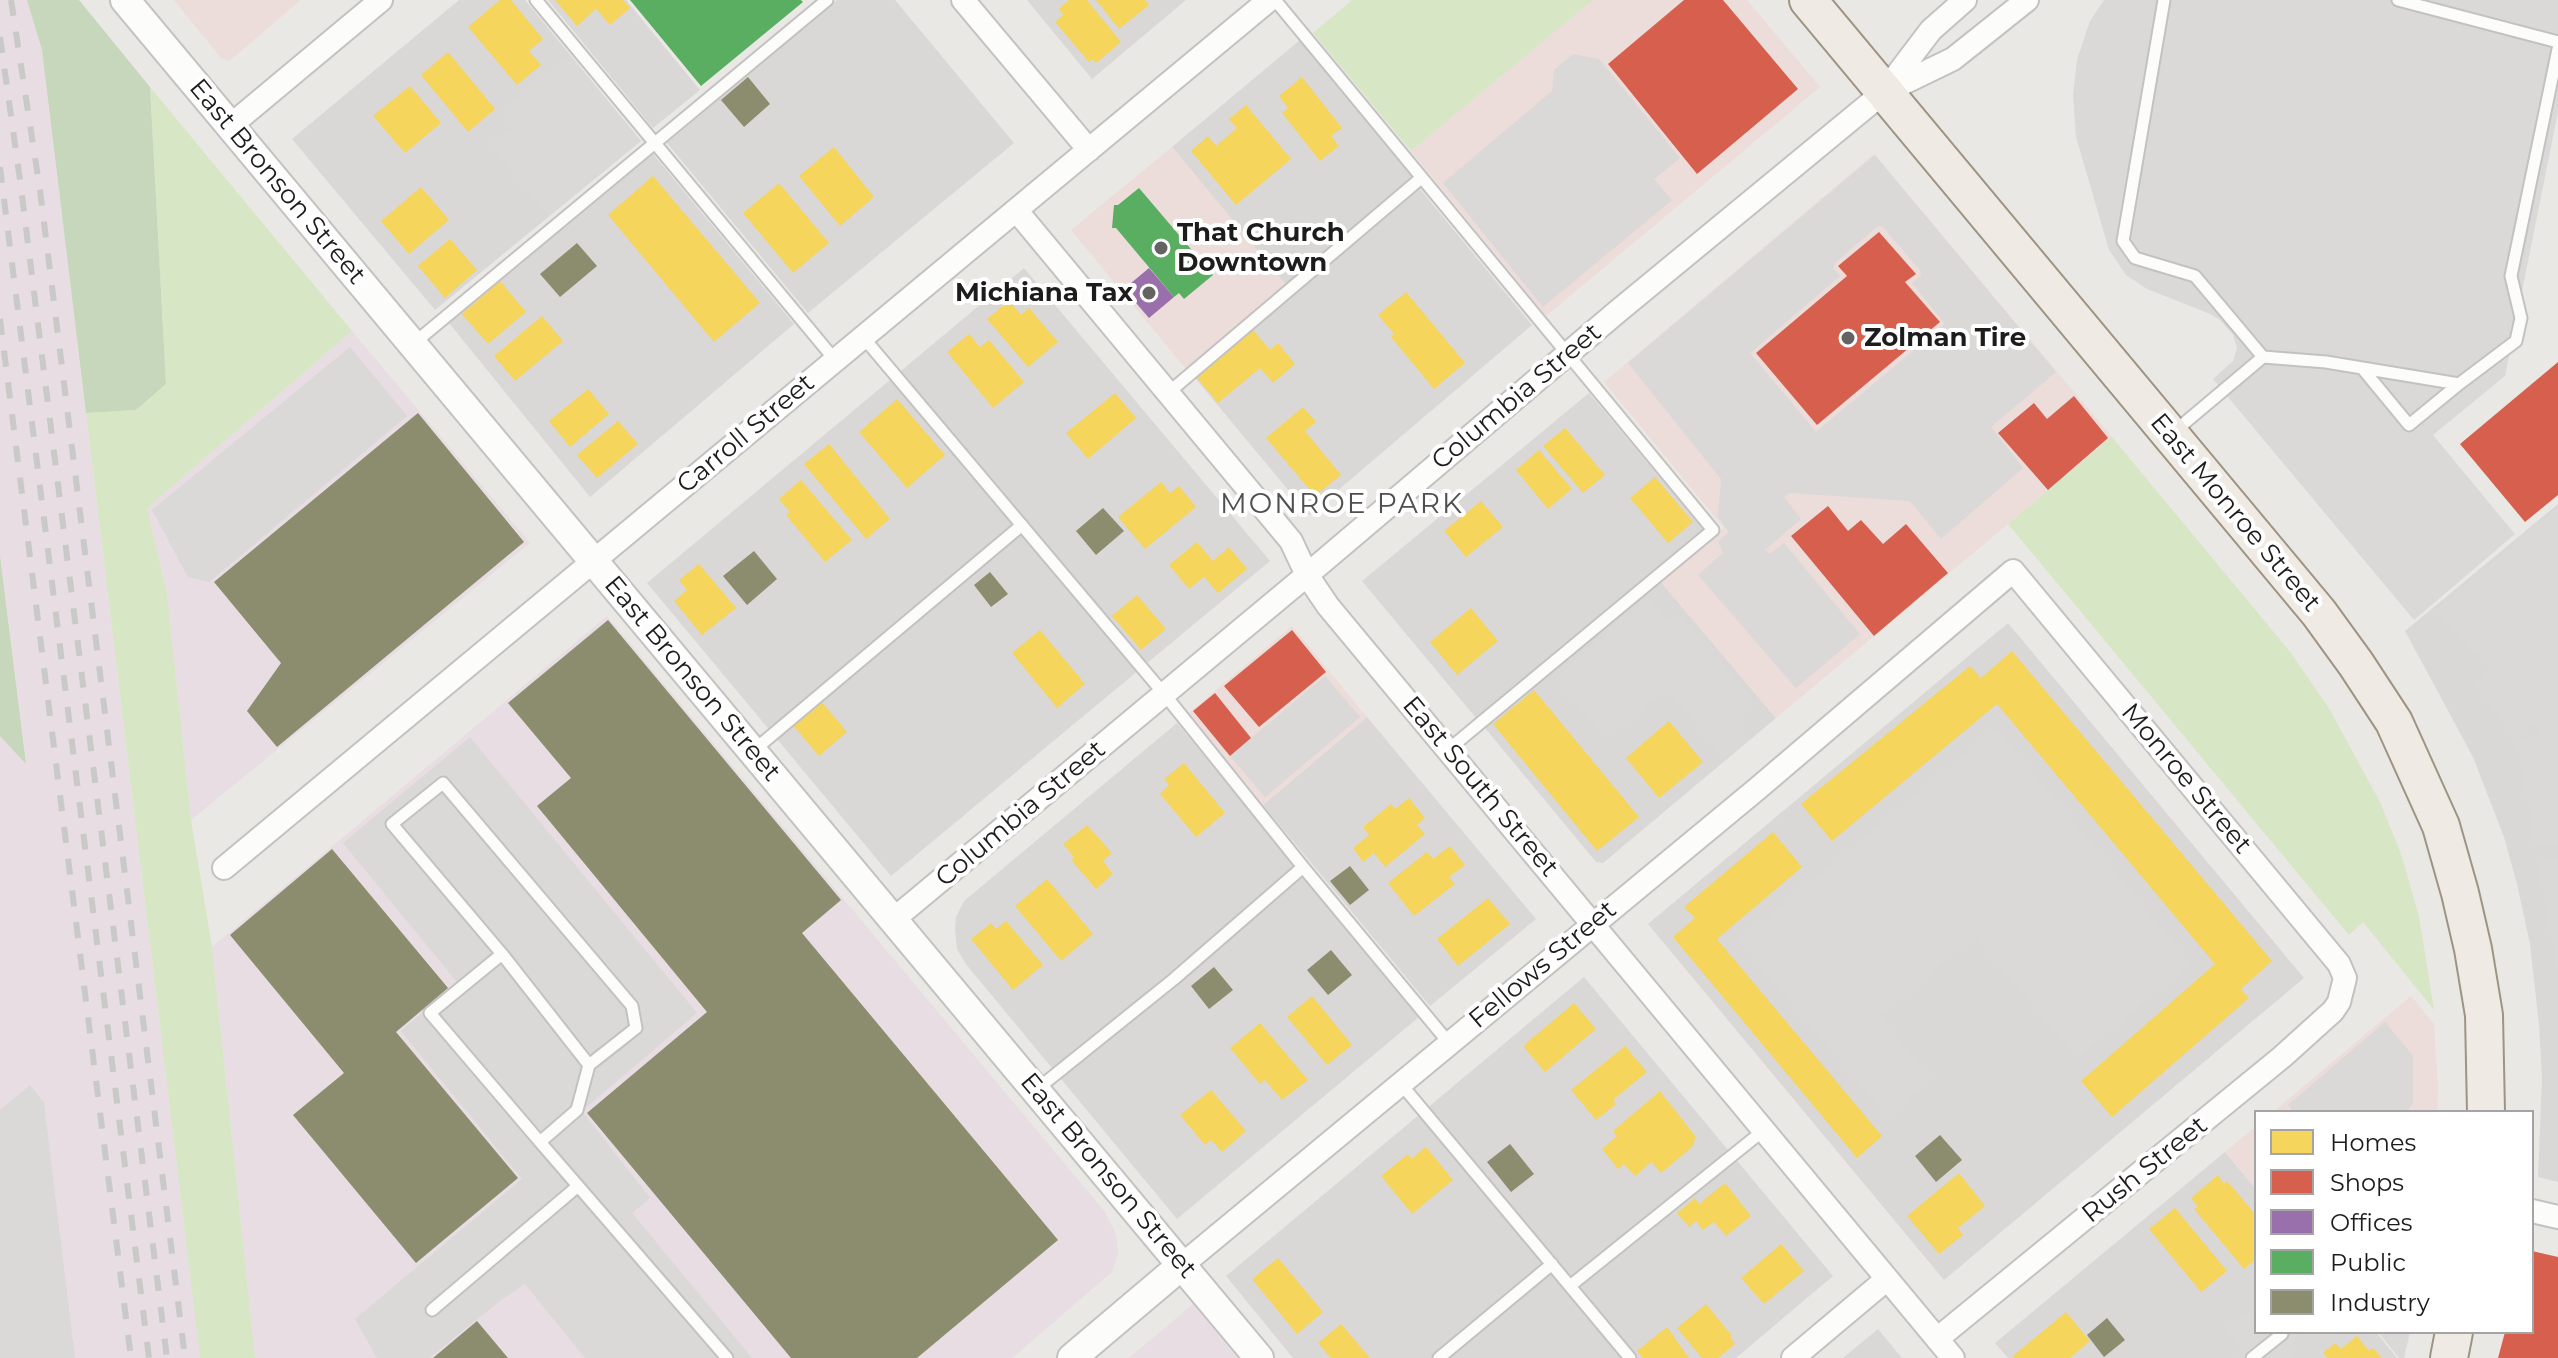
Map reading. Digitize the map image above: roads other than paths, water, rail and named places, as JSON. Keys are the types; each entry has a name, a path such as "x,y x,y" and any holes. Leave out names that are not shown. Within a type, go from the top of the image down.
{"main road":[{"name":"East Monroe Street","path":"1808,0 2319,613 2394,722 2441,826 2473,949 2484,1015 2486,1110"},
{"path":"2449,1358 2454,1334"}],"street":[{"name":"East Bronson Street","path":"125,0 1259,1358"},
{"path":"230,126 381,0"},
{"path":"963,0 1089,150"},
{"name":"Carroll Street","path":"224,868 1272,0"},
{"name":"Columbia Street","path":"894,919 1884,92 1931,30 1965,0"},
{"name":"Columbia Street","path":"1884,92 1953,59 2027,0"},
{"name":"East South Street","path":"1016,210 1291,541 1307,575 1328,606 1953,1358"},
{"name":"Fellows Street","path":"1072,1358 1757,789 2013,571"},
{"name":"Monroe Street","path":"2013,571 2339,964 2345,978 2342,993"},
{"name":"Rush Street","path":"1937,1339 2282,1057 2333,1011 2342,993"},
{"path":"2534,1211 2558,1217"},
{"path":"1793,1358 1887,1279"}],"lane":[{"path":"536,0 835,360"},
{"path":"413,345 827,0"},
{"path":"1272,0 1713,530 1449,749"},
{"path":"2164,0 2123,241 2135,258 2195,276 2263,357"},
{"path":"2398,0 2558,42"},
{"path":"2362,368 2409,425 2516,341 2521,318 2511,276 2558,49"},
{"path":"1168,393 1420,179"},
{"path":"863,337 1165,695 1449,1043"},
{"path":"2170,435 2263,357 2326,362 2459,384"},
{"path":"752,751 1022,525"},
{"path":"540,1142 577,1110 589,1065 636,1028 632,1006 443,783 392,824 502,954 589,1065"},
{"path":"1035,1090 1174,979 1303,867"},
{"path":"502,954 430,1013 727,1358"},
{"path":"1401,1084 1630,1358"},
{"path":"1570,1286 1764,1130"},
{"path":"432,1310 578,1186"},
{"path":"1439,1358 1552,1264"},
{"path":"2252,1358 2282,1334"}],"railway":[{"path":"11,0 40,190 185,1358"},
{"path":"0,37 167,1358"},
{"path":"0,167 149,1358"},
{"path":"0,319 131,1358"}],"place":[{"name":"That Church Downtown","path":"1161,248"},
{"name":"Michiana Tax","path":"1149,293"},
{"name":"Zolman Tire","path":"1848,338"}],"district":[{"name":"MONROE PARK","path":"1342,505"}]}
